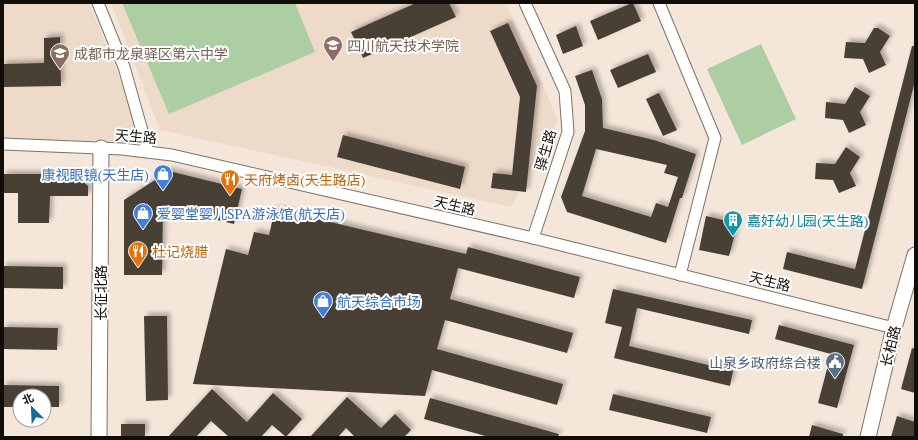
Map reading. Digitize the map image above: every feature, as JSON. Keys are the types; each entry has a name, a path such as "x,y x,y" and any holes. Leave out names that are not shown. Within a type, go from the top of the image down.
{"street":[{"path":"98,3 124,67 148,152"},
{"name":"驿生路","path":"525,3 565,91 568,132 533,238"},
{"path":"659,3 715,138 680,275"},
{"name":"天生路","path":"3,144 101,148 172,155 533,238 894,328"},
{"name":"长征北路","path":"99,437 101,148"},
{"name":"长柏路","path":"868,437 894,328 915,255"}],"shaded area":[{"name":"成都市龙泉驿区第六中学","path":"3,3 89,3 146,143 3,138"},
{"name":"四川航天技术学院","path":"111,3 506,3 558,120 511,207 160,130"}],"green space":[{"path":"122,3 295,3 315,52 169,114"},
{"path":"761,44 796,119 742,145 707,69"}],"building":[{"path":"416,3 449,3 456,17 363,58 351,32"},
{"path":"632,3 641,21 598,40 590,21"},
{"path":"508,23 537,86 526,192 491,188 493,173 512,175 520,97 490,31"},
{"path":"576,26 583,46 563,54 556,35"},
{"path":"874,28 878,28 890,36 880,52 886,65 869,73 863,59 844,58 846,42 865,43"},
{"path":"60,37 61,86 3,87 3,64 44,63 44,38"},
{"path":"912,46 915,46 915,81 862,289 783,269 787,252 855,269"},
{"path":"648,54 656,72 618,88 610,70"},
{"path":"592,70 602,99 603,128 654,140 696,154 666,243 567,212 561,197 585,131 585,105 575,76","holes":["596,149 667,165 664,173 678,177 668,207 656,203 651,217 582,196"]},
{"path":"855,87 870,96 860,112 866,125 849,133 843,120 825,118 826,102 845,104"},
{"path":"659,93 677,130 663,136 646,99"},
{"path":"343,135 465,167 460,189 337,157"},
{"path":"846,147 860,157 850,173 856,186 839,193 833,180 815,179 816,163 835,164"},
{"path":"169,171 242,189 234,224 163,207 162,275 124,275 124,200"},
{"path":"3,174 74,174 88,186 88,196 50,196 49,223 18,223 18,193 3,193"},
{"name":"航天综合市场","path":"275,209 466,254 468,247 580,277 574,298 458,268 450,299 573,333 567,353 445,320 437,349 563,384 557,405 432,370 425,396 193,384 226,249 248,255 254,232 269,235"},
{"name":"嘉好幼儿园(天生路)","path":"706,216 732,222 730,229 736,230 729,256 699,250"},
{"path":"3,266 63,267 63,289 3,288"},
{"path":"613,289 752,320 749,334 637,308 629,346 733,371 730,386 614,358 622,327 605,323"},
{"path":"144,316 167,316 168,400 146,401"},
{"name":"山泉乡政府综合楼","path":"779,325 854,345 837,408 818,403 831,354 775,339"},
{"path":"3,327 58,328 57,350 3,349"},
{"path":"912,348 915,349 915,393 901,389"},
{"path":"3,385 59,386 59,407 52,407 52,388 12,388 12,407 3,407"},
{"path":"212,389 247,422 273,393 302,419 286,437 272,425 261,437 229,437 211,421 196,437 168,437"},
{"path":"613,394 711,417 707,433 609,410"},
{"path":"347,397 381,428 395,414 411,430 404,437 355,437 346,428 338,437 310,437"},
{"path":"430,398 559,434 558,437 489,437 424,419"},
{"path":"897,416 915,422 915,437 891,437"},
{"path":"121,424 145,424 145,437 121,437"},
{"path":"812,425 843,434 843,437 809,437"}],"place":[{"name":"四川航天技术学院","path":"333,62"},
{"name":"成都市龙泉驿区第六中学","path":"60,70"},
{"name":"康视眼镜(天生店)","path":"163,191"},
{"name":"天府烤卤(天生路店)","path":"230,196"},
{"name":"爱婴堂婴儿SPA游泳馆(航天店)","path":"143,230"},
{"name":"嘉好幼儿园(天生路)","path":"733,237"},
{"name":"杜记烧腊","path":"138,268"},
{"name":"航天综合市场","path":"323,318"},
{"name":"山泉乡政府综合楼","path":"835,379"}]}
